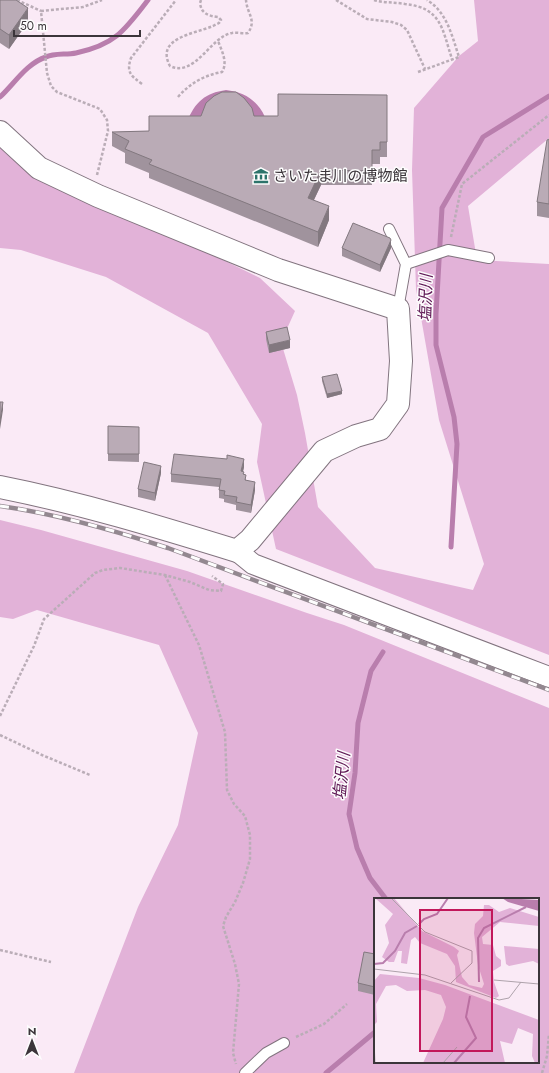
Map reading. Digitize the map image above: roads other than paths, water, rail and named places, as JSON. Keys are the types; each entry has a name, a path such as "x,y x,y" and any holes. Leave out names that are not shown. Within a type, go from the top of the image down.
{"street":[{"path":"0,132 40,168 89,192 278,270 398,309 401,361 398,404 380,429 356,436 324,451 250,540 237,551"},
{"path":"0,487 36,494 99,510 237,551 253,564 549,677"}],"lane":[{"path":"389,229 406,264 398,309"},
{"path":"406,264 448,250 489,258"},
{"path":"243,1071 284,1043"}],"waterway":[{"path":"0,97 21,74 39,60 53,55 72,54 89,50 110,41 133,20 148,0"},
{"name":"塩沢川","path":"451,547 457,444 454,417 436,345 436,314 442,208 483,137 549,96"},
{"name":"塩沢川","path":"383,652 371,671 358,723 355,773 349,814 357,848 370,878 385,898"},
{"name":"塩沢川","path":"326,1073 374,1033"}],"railway":[{"path":"0,506 43,513 85,523 168,548 549,690"}],"place":[{"name":"さいたま川の博物館","path":"261,176"}]}
